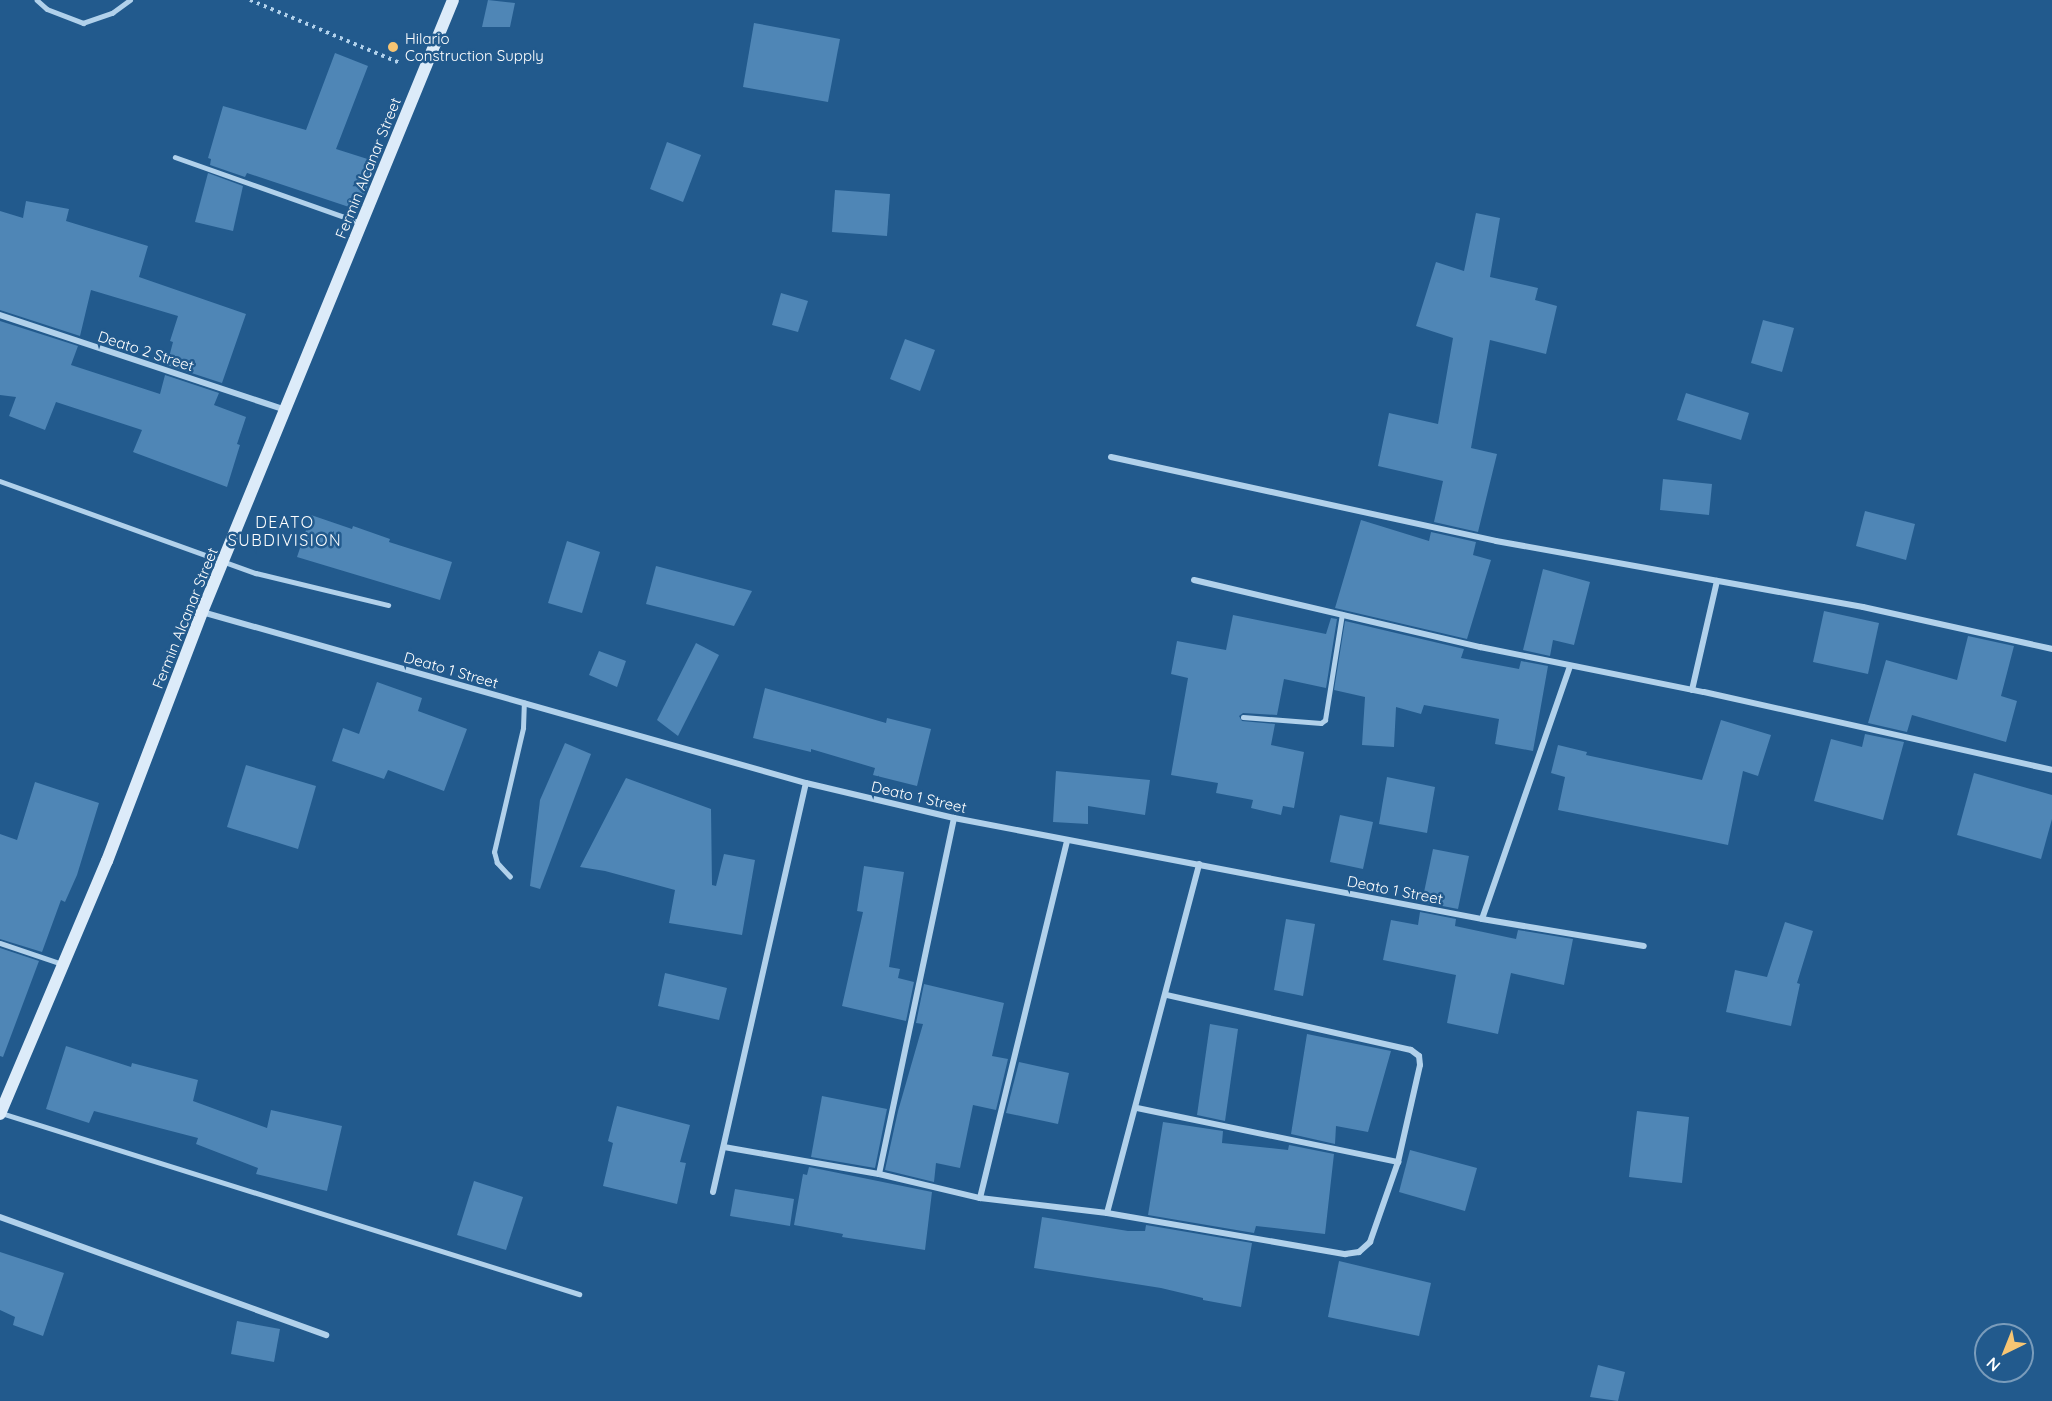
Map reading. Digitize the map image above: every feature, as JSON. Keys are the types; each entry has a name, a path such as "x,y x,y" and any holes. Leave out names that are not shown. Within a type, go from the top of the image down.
{"main road":[{"name":"Fermin Alcanar Street","path":"0,1114 107,861 202,612 453,0"}],"street":[{"name":"Deato 2 Street","path":"0,315 285,410"},
{"path":"1111,458 1496,541 1863,607 2052,650"},
{"path":"1194,580 1570,667 1692,690 2052,770"},
{"path":"1692,690 1717,581"},
{"name":"Deato 1 Street","path":"202,612 806,783 954,818 1482,919 1644,946"},
{"path":"1482,919 1570,667"},
{"path":"713,1192 806,783"},
{"path":"879,1174 954,818"},
{"path":"980,1198 1067,841"},
{"path":"1107,1213 1137,1108 1199,864"},
{"path":"724,1147 879,1174 980,1198 1107,1213 1345,1254 1359,1252 1370,1242 1398,1162 1420,1065 1419,1056 1411,1050 1166,995"},
{"path":"1137,1108 1398,1162"},
{"path":"0,1217 326,1335"}],"lane":[{"path":"37,0 47,9 83,23 112,14 130,0"},
{"path":"175,157 362,223"},
{"path":"0,481 256,573 388,605"},
{"path":"1243,717 1321,723 1325,720 1342,614"},
{"path":"510,877 497,863 494,852 523,728 524,703"},
{"path":"0,943 62,963"},
{"path":"0,1114 579,1293"}],"path":[{"path":"250,0 423,74"}],"building":[{"path":"488,0 515,3 510,27 482,27"},
{"path":"754,23 840,39 828,102 743,87"},
{"path":"335,53 368,66 336,149 377,162 358,210 247,173 245,177 210,165 211,159 208,158 223,106 306,130"},
{"path":"667,142 701,155 683,202 650,189"},
{"path":"208,173 243,186 233,231 195,222"},
{"path":"835,190 890,194 887,236 832,232"},
{"path":"26,201 69,209 66,221 148,246 139,277 246,314 222,383 167,365 173,342 170,341 178,316 91,290 80,336 0,310 0,211 23,218"},
{"path":"1476,213 1500,218 1490,277 1538,288 1535,300 1557,306 1546,354 1490,340 1471,448 1497,454 1478,532 1434,522 1443,481 1378,466 1389,413 1438,424 1453,338 1416,326 1436,262 1464,271"},
{"path":"781,293 808,301 798,332 772,325"},
{"path":"1763,320 1794,328 1782,372 1751,363"},
{"path":"0,321 78,346 71,365 160,394 165,375 219,393 214,405 246,417 227,487 133,452 142,430 56,402 45,430 9,416 16,397 0,395"},
{"path":"905,339 935,350 920,391 890,379"},
{"path":"1686,393 1749,413 1741,440 1677,420"},
{"path":"1663,479 1712,484 1709,515 1660,510"},
{"path":"1865,511 1915,524 1906,560 1856,546"},
{"path":"311,515 352,529 353,526 390,539 389,542 452,562 440,600 297,557"},
{"path":"1361,520 1429,541 1431,532 1476,542 1473,555 1491,560 1467,639 1335,608"},
{"path":"567,541 600,552 582,613 548,603"},
{"path":"656,566 752,591 734,626 646,604"},
{"path":"1543,569 1590,582 1574,645 1553,640 1550,656 1523,650"},
{"path":"1824,611 1879,623 1868,674 1813,662"},
{"path":"1233,615 1326,634 1331,618 1337,619 1326,688 1284,679 1277,715 1243,713 1239,716 1242,721 1275,724 1271,745 1304,752 1294,808 1283,806 1281,815 1251,808 1253,800 1216,793 1218,783 1171,775 1188,678 1171,674 1177,641 1226,650"},
{"path":"1345,621 1464,649 1461,658 1519,669 1521,661 1548,666 1533,751 1495,744 1499,719 1424,705 1421,714 1396,707 1394,747 1362,745 1365,697 1334,690"},
{"path":"1968,636 2014,646 2001,696 2017,701 2006,742 1912,715 1907,732 1868,723 1886,660 1957,680"},
{"path":"696,643 719,655 678,736 657,720"},
{"path":"599,651 626,661 617,687 589,675"},
{"path":"377,682 422,698 418,711 467,729 444,791 388,770 384,779 332,761 343,728 359,734"},
{"path":"765,688 886,723 887,718 931,729 917,786 873,775 875,768 811,749 811,752 753,738"},
{"path":"1721,720 1771,735 1758,776 1743,771 1728,845 1558,810 1565,777 1551,773 1558,745 1587,752 1586,755 1702,780"},
{"path":"1865,734 1904,742 1883,820 1814,801 1831,739 1862,747"},
{"path":"565,743 591,754 540,889 530,886 540,800"},
{"path":"246,765 316,786 298,849 227,827"},
{"path":"1056,771 1150,780 1145,815 1088,806 1088,824 1053,822"},
{"path":"1974,773 2052,795 2052,819 2041,859 1957,835"},
{"path":"1387,777 1435,787 1427,833 1379,824"},
{"path":"626,778 711,809 712,885 716,886 724,854 755,860 742,935 669,923 675,890 605,871 580,867"},
{"path":"35,782 99,803 77,875 65,902 61,900 42,952 0,939 0,834 17,840"},
{"path":"1340,815 1373,822 1363,869 1330,862"},
{"path":"1433,849 1469,856 1458,909 1422,902"},
{"path":"864,866 904,872 889,967 900,969 898,978 914,982 906,1021 842,1006 863,912 857,911"},
{"path":"1420,912 1456,919 1455,926 1516,939 1518,930 1573,939 1564,985 1511,973 1498,1034 1447,1023 1456,975 1383,960 1391,920 1418,925"},
{"path":"1286,919 1315,924 1303,996 1274,990"},
{"path":"1785,922 1813,931 1797,983 1800,984 1791,1026 1726,1012 1735,970 1767,977"},
{"path":"0,948 39,961 3,1057 0,1056"},
{"path":"665,973 727,988 719,1020 658,1006"},
{"path":"924,984 1004,1003 992,1056 1008,1059 996,1110 973,1105 960,1168 936,1163 934,1182 885,1170 898,1111 923,1024 916,1023"},
{"path":"1210,1024 1238,1029 1225,1121 1197,1115"},
{"path":"1307,1034 1391,1051 1368,1132 1336,1126 1335,1144 1291,1134"},
{"path":"66,1046 131,1067 132,1063 198,1080 193,1101 267,1128 271,1110 342,1126 327,1191 256,1174 258,1168 196,1144 198,1138 94,1111 89,1123 46,1109"},
{"path":"1019,1062 1069,1073 1058,1124 1006,1113"},
{"path":"822,1096 887,1109 875,1168 811,1157"},
{"path":"617,1106 690,1125 680,1162 686,1163 677,1204 603,1186 613,1143 608,1141"},
{"path":"1637,1111 1689,1117 1682,1183 1629,1177"},
{"path":"1163,1122 1223,1131 1222,1143 1288,1150 1289,1145 1334,1154 1325,1234 1256,1226 1254,1233 1148,1215"},
{"path":"1410,1150 1477,1168 1465,1211 1399,1192"},
{"path":"809,1167 932,1192 925,1250 842,1237 843,1234 794,1225 803,1174 807,1175"},
{"path":"474,1181 523,1197 506,1250 457,1235"},
{"path":"735,1189 794,1199 790,1226 730,1216"},
{"path":"1042,1217 1128,1231 1145,1231 1146,1225 1252,1243 1241,1307 1203,1300 1203,1298 1161,1288 1034,1268"},
{"path":"0,1252 64,1273 43,1336 13,1325 15,1317 0,1310"},
{"path":"1339,1261 1431,1283 1419,1336 1328,1317"},
{"path":"237,1321 280,1329 274,1362 231,1354"},
{"path":"1598,1365 1625,1372 1618,1401 1590,1397"}],"place":[{"name":"Hilario Construction Supply","path":"393,47"}],"district":[{"name":"DEATO SUBDIVISION","path":"285,531"}]}
